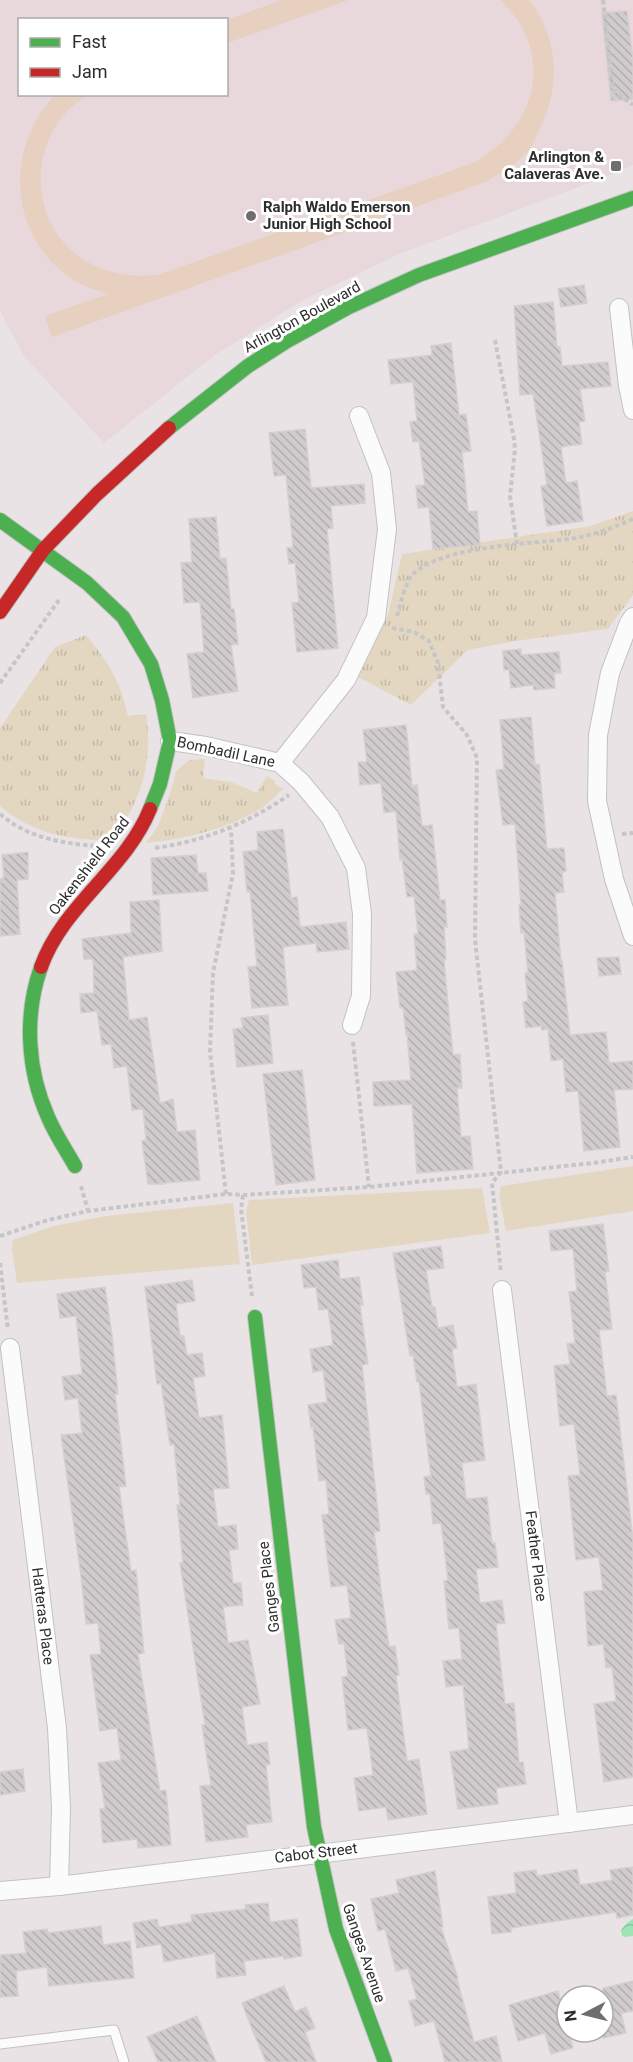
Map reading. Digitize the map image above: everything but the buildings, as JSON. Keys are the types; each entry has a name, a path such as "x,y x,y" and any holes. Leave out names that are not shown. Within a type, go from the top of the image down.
{"street":[{"name":"Arlington Boulevard","path":"0,612 43,550 97,494 182,416 248,366 287,341 347,308 419,275 633,198"},
{"path":"619,308 633,410"},
{"path":"280,763 346,680 376,618 387,529 381,473 359,416"},
{"name":"Oakenshield Road","path":"0,519 87,583 123,617 151,664 162,700 170,741 159,784 146,819 127,848 62,925 43,961 34,987 29,1031 36,1081 48,1117 75,1166"},
{"path":"633,617 610,673 598,735 597,801 614,879 633,936"},
{"name":"Bombadil Lane","path":"170,741 206,746 280,763 301,782 330,817 356,868 362,914 361,996 352,1025"},
{"name":"Feather Place","path":"502,1290 569,1823"},
{"name":"Ganges Place","path":"255,1317 314,1827 319,1852"},
{"name":"Hatteras Place","path":"10,1348 57,1728 61,1808 59,1886"},
{"name":"Cabot Street","path":"0,1892 633,1815"},
{"name":"Ganges Avenue","path":"319,1852 336,1929 385,2062"}],"lane":[{"path":"0,2044 114,2030 124,2062"}],"path":[{"path":"603,0 613,90 633,105"},
{"path":"495,340 514,439 510,496 517,544"},
{"path":"388,637 411,575 431,561 476,550 577,537 605,531 633,519"},
{"path":"0,683 59,600"},
{"path":"376,618 393,628 414,632 429,640 438,663 443,707 468,735 477,758 474,940 501,1172 492,1182 502,1290"},
{"path":"212,835 231,829 266,811 291,794"},
{"path":"226,1194 211,1049 213,974 233,873 231,829"},
{"path":"352,1025 369,1187"},
{"path":"0,1236 48,1220 88,1211 226,1194 243,1196 369,1187 633,1157"},
{"path":"243,1196 241,1209 255,1317"},
{"path":"0,1263 10,1348"}],"shaded area":[{"name":"Ralph Waldo Emerson Junior High School","path":"0,0 633,0 633,165 399,254 301,301 215,355 104,443 24,356 0,311"},
{"path":"282,0 348,0 228,43 228,20"},
{"path":"500,0 529,0 546,30 554,63 551,97 546,114 530,148 515,163 488,181 52,337 45,316 108,294 74,280 52,262 36,241 26,217 21,192 21,166 27,141 38,117 54,96 87,96 71,107 48,140 42,160 41,180 43,200 49,220 69,249 92,264 117,273 158,275 473,163 495,148 512,130 525,110 532,88 533,65 529,43 518,21"}],"green space":[{"path":"633,511 633,595 608,629 515,641 468,650 411,705 358,677 388,615 402,554 591,526"},
{"path":"86,635 113,672 128,716 146,714 148,749 142,781 130,812 112,841 53,834 26,823 0,806 0,728 55,647"},
{"path":"205,759 203,778 231,782 257,793 267,776 283,789 262,808 235,822 191,836 146,843 158,826 176,771 189,760"},
{"path":"633,1166 633,1211 506,1231 499,1194 501,1186"},
{"path":"482,1188 490,1233 252,1265 246,1213 249,1200"},
{"path":"233,1203 240,1264 17,1283 12,1249 13,1240 54,1226 106,1216"}],"water":[{"path":"633,1919 633,1936 622,1936 621,1930"}],"traffic: fast":[{"path":"169,428 248,366 287,341 347,308 419,275 633,198"},
{"path":"0,520 87,583 123,617 151,664 162,700 170,741 160,784 150,809"},
{"path":"41,967 30,1023 32,1062 48,1117 75,1166"},
{"path":"255,1317 314,1827 336,1929 385,2062"}],"traffic: jam":[{"path":"0,612 43,550 97,494 169,428"},
{"path":"41,967 64,925 126,850 150,809"}],"place":[{"name":"Arlington & Calaveras Ave.","path":"616,166"},
{"name":"Ralph Waldo Emerson Junior High School","path":"251,216"}]}
